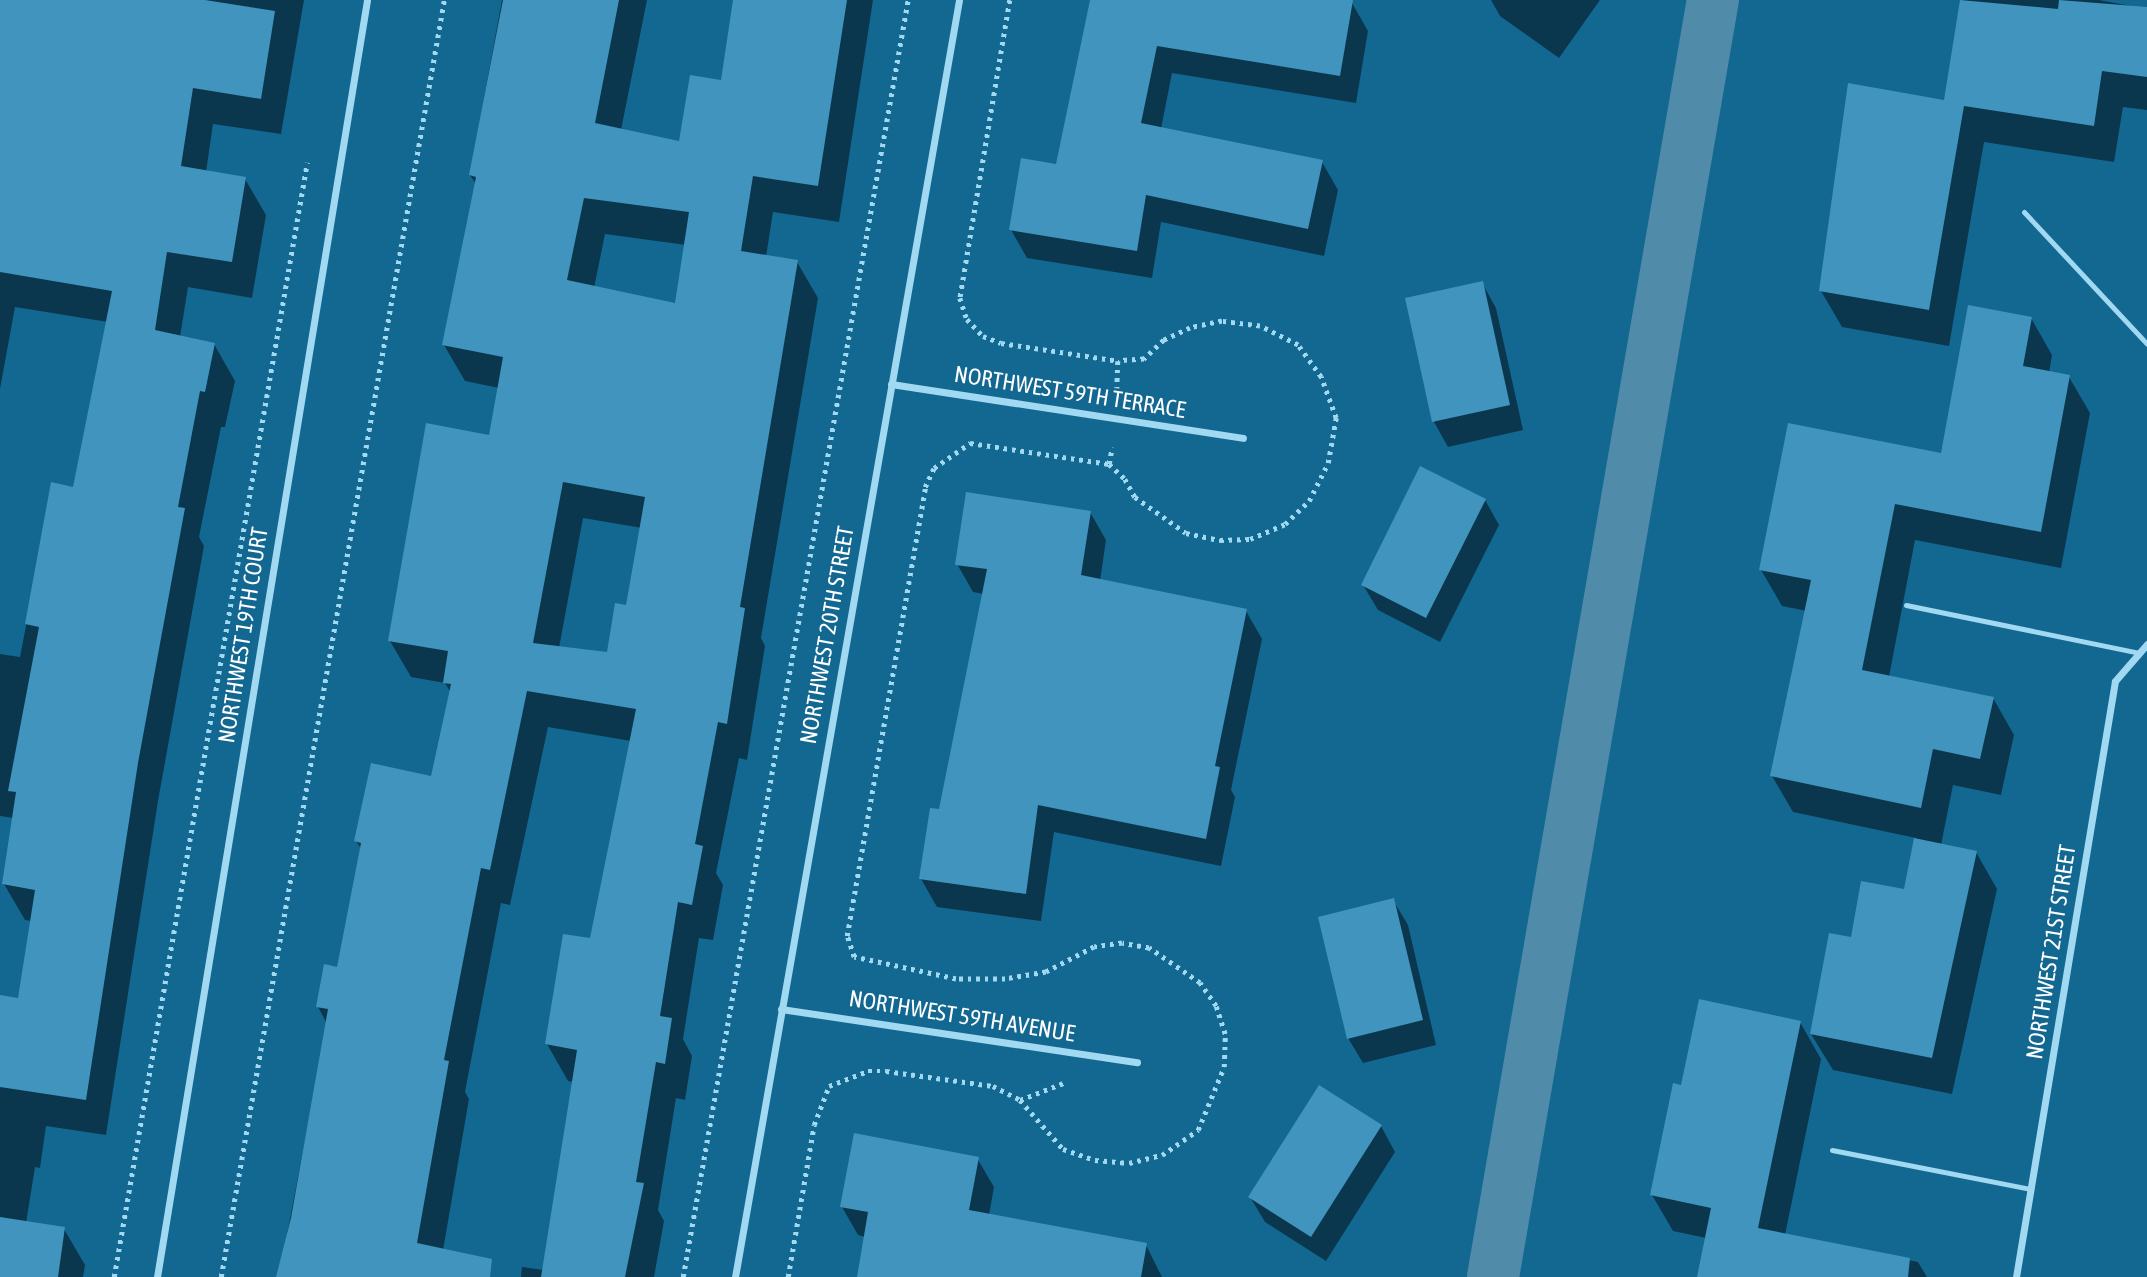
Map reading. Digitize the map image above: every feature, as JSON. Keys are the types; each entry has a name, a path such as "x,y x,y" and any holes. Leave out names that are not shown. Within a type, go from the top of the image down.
{"street":[{"name":"NORTHWEST 19TH COURT","path":"157,1277 367,0"},
{"name":"NORTHWEST 20TH STREET","path":"735,1277 959,0"},
{"name":"NORTHWEST 59TH TERRACE","path":"891,384 1243,438"},
{"name":"NORTHWEST 21ST STREET","path":"2016,1277 2115,681 2147,644"},
{"name":"NORTHWEST 59TH AVENUE","path":"781,1009 1137,1062"}],"lane":[{"path":"2024,212 2147,344"},
{"path":"1906,605 2139,653"},
{"path":"1832,1150 2031,1189"}],"path":[{"path":"221,1277 444,0"},
{"path":"683,1277 908,0"},
{"path":"788,1277 814,1125 829,1086 868,1070 993,1086 1020,1100 1063,1149 1095,1160 1129,1163 1162,1154 1198,1130 1224,1067 1225,1034 1216,1006 1200,983 1149,948 1122,943 1094,947 1046,972 1005,979 956,979 854,957 847,936 925,487 934,468 970,443 1109,464 1125,479 1135,497 1186,533 1220,540 1250,538 1284,524 1308,501 1328,463 1336,418 1321,377 1298,345 1260,326 1222,321 1189,328 1164,341 1144,359 1118,361 1001,343 983,336 967,319 960,298 1010,0"},
{"path":"114,1277 309,151"},
{"path":"1109,464 1117,419 1118,361"},
{"path":"1020,1100 1068,1081 1072,1052"}],"building":[{"path":"0,0 205,0 275,11 261,99 193,88 181,166 246,177 232,262 167,252 155,330 215,343 205,392 200,391 178,507 185,508 138,763 86,1100 0,1087 0,995 18,998 35,890 2,884 16,792 8,791 39,627 25,624 51,482 73,487 112,291 0,272"},
{"path":"503,0 619,0 595,123 679,141 690,75 721,80 733,0 847,0 818,186 753,176 741,251 798,260 740,607 745,608 727,724 718,722 695,844 703,846 692,905 678,902 660,1016 672,1018 665,1064 656,1062 636,1182 644,1183 625,1277 541,1277 577,1050 545,1044 563,934 590,938 636,709 527,691 490,870 481,868 444,1060 449,1061 417,1243 492,1259 490,1277 276,1277 291,1218 328,1009 316,1007 324,964 337,967 361,843 354,841 371,763 431,776 451,684 443,683 448,651 388,641 426,423 489,435 503,357 442,345 476,177 469,175","holes":["584,198 689,212 675,303 567,280","563,482 645,497 626,605 615,603 607,652 533,643"]},
{"path":"1090,0 1353,0 1340,76 1157,46 1141,123 1323,160 1308,229 1146,195 1137,251 1009,230 1021,158 1056,164"},
{"path":"1960,0 2058,9 2059,0 2147,7 2147,77 2102,71 2094,126 1964,106 1929,310 1819,291 1848,83 1944,100"},
{"path":"1483,281 1510,405 1432,422 1405,298"},
{"path":"1968,305 2032,317 2023,366 2070,375 2041,532 1895,504 1862,670 1994,697 1980,759 1933,749 1921,808 1770,776 1811,580 1759,570 1788,423 1941,453"},
{"path":"1420,466 1486,499 1426,618 1361,585"},
{"path":"966,492 1091,511 1081,575 1247,609 1215,766 1220,767 1206,839 1038,805 1026,894 919,879 930,808 939,809 987,569 955,565"},
{"path":"1914,838 1977,851 1932,1058 1810,1034 1829,933 1851,937 1861,881 1904,889"},
{"path":"1394,898 1423,1020 1347,1039 1318,917"},
{"path":"1699,999 1801,1021 1758,1228 1910,1258 1908,1277 1697,1277 1711,1208 1650,1195 1673,1083 1681,1085"},
{"path":"1319,1085 1382,1125 1311,1237 1248,1197"},
{"path":"854,1133 979,1157 969,1210 1147,1243 1141,1277 857,1277 868,1212 840,1207"},
{"path":"0,1217 65,1227 58,1277 0,1277"}],"waterway":[{"path":"1493,1277 1713,0"}]}
